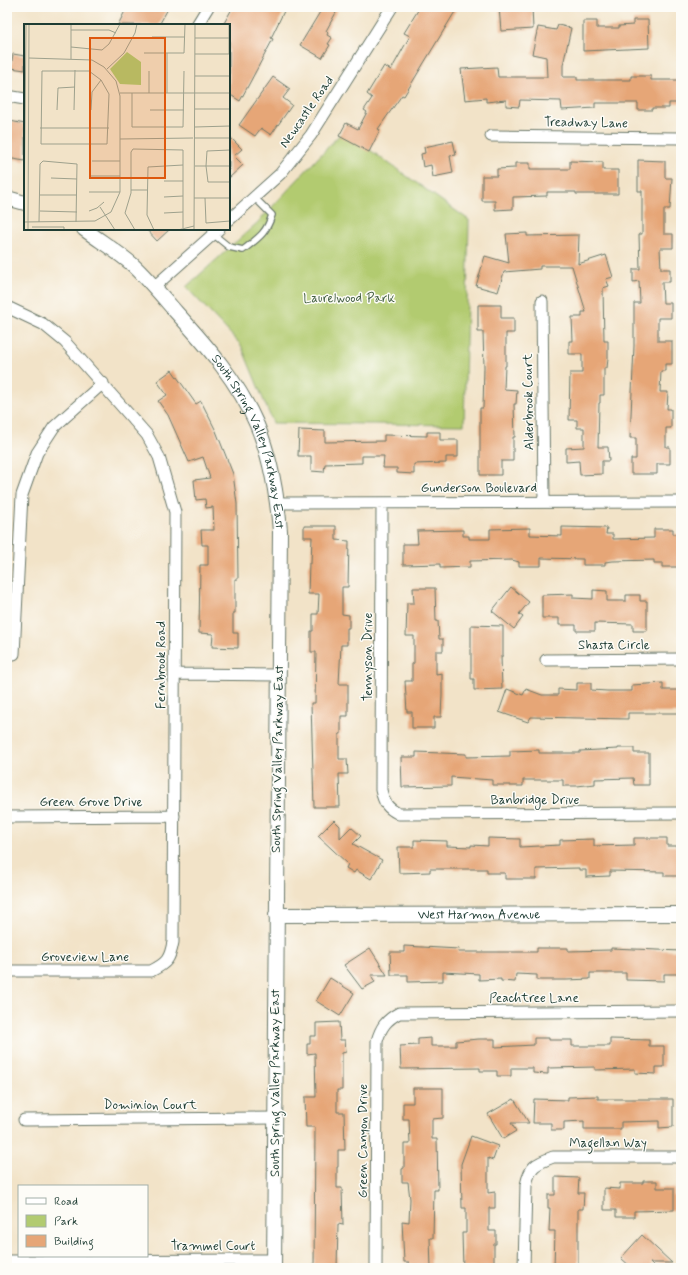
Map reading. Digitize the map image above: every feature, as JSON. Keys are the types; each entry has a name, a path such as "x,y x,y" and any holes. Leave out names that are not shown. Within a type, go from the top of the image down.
{"street":[{"path":"198,24 208,7"},
{"name":"Newcastle Road","path":"230,219 280,174 311,135 392,7"},
{"path":"7,96 24,99"},
{"name":"Treadway Lane","path":"491,136 681,138"},
{"path":"7,198 24,203"},
{"name":"South Spring Valley Parkway East","path":"85,230 132,265 154,287 212,352 238,389 257,424 270,462 278,503 280,531 274,1264"},
{"path":"154,287 216,232"},
{"name":"Alderbrook Court","path":"542,301 544,502"},
{"name":"Fernbrook Road","path":"7,307 43,324 66,342 103,382 147,435 159,457 175,512 176,674 173,942 170,956 161,966"},
{"path":"14,654 22,495 37,453 54,427 103,382"},
{"name":"Gunderson Boulevard","path":"278,503 681,502"},
{"name":"Tennyson Drive","path":"382,503 381,790 384,802 390,809"},
{"name":"Shasta Circle","path":"546,660 681,659"},
{"path":"176,674 279,675"},
{"name":"Banbridge Drive","path":"390,809 399,814 681,813"},
{"name":"Green Grove Drive","path":"7,817 174,816"},
{"name":"West Harmon Avenue","path":"276,915 681,914"},
{"name":"Groveview Lane","path":"7,971 151,971 161,966"},
{"name":"Peachtree Lane","path":"389,1018 399,1013 681,1011"},
{"name":"Green Canyon Drive","path":"376,1268 377,1041 381,1028 389,1018"},
{"name":"Dominion Court","path":"24,1120 275,1118"},
{"name":"Magellan Way","path":"524,1268 526,1185 529,1173 536,1163 553,1157 681,1156"},
{"name":"Trammel Court","path":"7,1261 274,1264"}],"lane":[{"path":"216,232 229,247 243,250 257,239 268,228 272,215 254,197"}],"green space":[{"name":"Laurelwood Park","path":"343,131 469,220 464,425 273,423 241,345 186,287 257,223"}],"building":[{"path":"127,7 169,7 160,24 118,24"},
{"path":"233,7 286,7 271,38 273,39 240,101 230,95 230,24 224,24"},
{"path":"323,7 339,7 326,31 328,33 327,35 332,38 328,44 330,45 322,58 300,45"},
{"path":"420,7 450,7 456,10 404,96 402,95 378,129 380,130 369,152 339,136 346,123 358,129 367,112 364,110 372,98 367,94 384,66 391,70 410,36 404,33"},
{"path":"499,7 532,7 533,29 501,31"},
{"path":"633,20 648,20 649,48 583,51 583,21 597,21 597,28 619,28 619,26 633,25"},
{"path":"558,25 571,28 563,65 563,77 577,77 577,80 631,80 631,76 651,76 651,80 681,80 681,103 669,103 669,108 652,108 652,110 638,110 638,103 595,103 595,108 562,110 561,101 520,100 519,107 506,106 506,100 486,102 486,98 465,100 461,69 497,67 498,77 547,77 546,57 532,54 538,27 556,30"},
{"path":"13,54 24,56 24,70 11,68"},
{"path":"273,77 290,89 283,98 292,105 271,135 261,128 255,136 239,125"},
{"path":"10,121 24,124 24,161 7,158 10,135 7,134"},
{"path":"230,137 242,149 234,156 243,165 230,177"},
{"path":"453,141 456,155 450,156 453,173 433,177 431,165 423,167 421,154 425,153 424,147"},
{"path":"638,160 665,161 665,178 672,178 670,209 664,209 664,234 673,234 673,248 660,248 661,269 670,269 670,282 662,282 663,303 671,303 671,318 658,318 658,341 672,341 672,364 665,364 665,371 661,371 660,392 668,392 667,409 671,409 671,428 666,428 666,447 670,447 670,464 657,464 657,474 631,474 631,459 636,459 636,438 630,438 634,346 634,303 640,303 639,281 633,282 633,269 640,269 639,234 642,234 642,191 638,191"},
{"path":"570,161 603,162 603,170 618,170 618,194 547,192 547,196 513,197 513,209 495,210 495,201 482,201 482,176 497,176 497,169 515,168 515,163 530,163 530,169 570,169"},
{"path":"147,230 169,230 157,241"},
{"path":"527,233 527,236 579,235 578,264 606,255 613,277 606,279 609,286 603,288 604,341 608,341 608,358 607,368 604,368 604,395 600,395 599,403 598,447 608,447 609,461 602,461 602,474 580,475 579,461 566,462 566,448 584,447 584,428 577,428 577,420 569,420 570,373 582,373 582,354 569,354 569,341 573,341 572,317 582,317 582,312 586,312 572,266 540,266 540,269 504,272 498,292 476,286 485,256 509,263 506,234"},
{"path":"478,305 501,305 501,318 514,318 514,333 506,333 504,389 517,390 516,404 514,404 515,437 513,437 513,461 501,461 501,475 480,475 480,408 483,408 484,367 483,332 478,332"},
{"path":"172,370 196,404 201,401 216,431 233,474 237,504 238,579 235,579 235,613 233,613 233,633 238,633 238,648 212,647 213,634 199,633 200,565 208,565 208,545 202,545 201,530 214,530 213,507 206,508 205,499 196,500 194,480 210,478 203,457 189,462 168,415 158,401 167,395 157,381"},
{"path":"299,430 325,431 325,442 384,441 384,435 427,436 427,432 440,432 440,440 458,440 458,457 446,457 446,463 414,464 414,474 397,473 397,468 383,468 384,456 362,456 362,463 325,464 324,472 311,471 311,456 298,456"},
{"path":"304,526 336,526 336,540 349,541 348,587 342,587 342,614 349,615 349,628 347,628 347,645 341,645 339,684 348,684 348,716 341,716 339,759 347,759 348,774 339,774 340,807 314,807 311,703 315,703 316,652 311,652 311,631 313,631 313,614 318,614 319,594 308,594 312,537 304,537"},
{"path":"562,527 607,528 606,534 613,534 613,539 654,538 654,529 673,529 673,534 681,534 681,567 662,567 662,563 654,563 654,560 613,561 605,562 605,565 583,565 583,559 541,558 541,566 519,566 519,562 512,560 470,561 470,567 440,568 440,564 403,565 403,544 418,544 417,531 463,530 463,536 469,536 469,539 490,539 490,529 530,528 530,535 562,536"},
{"path":"511,587 529,602 519,614 523,617 514,629 492,611"},
{"path":"413,588 435,588 436,621 438,621 439,639 443,639 443,651 436,651 436,674 442,673 441,717 434,717 434,728 412,728 412,712 407,712 405,681 412,681 414,636 406,636 407,603 414,603"},
{"path":"593,590 607,591 607,601 626,601 626,595 640,595 640,601 647,601 647,631 633,631 633,624 595,623 595,631 576,631 576,625 559,625 559,618 542,618 542,595 573,594 573,598 593,599"},
{"path":"471,625 503,626 503,656 501,656 502,689 474,690 474,679 471,679"},
{"path":"577,683 591,683 591,690 632,691 632,685 663,683 663,690 680,690 680,713 628,713 628,719 531,717 528,722 499,712 507,689 523,695 526,689 542,695 558,695 558,689 577,690"},
{"path":"634,748 634,753 649,753 649,785 634,785 633,778 595,779 595,784 577,786 563,786 563,780 523,780 523,786 510,786 492,785 492,780 451,777 451,786 402,787 401,757 416,757 416,752 466,754 466,757 510,756 510,751 539,750 539,753 580,753 580,751"},
{"path":"334,820 340,826 340,838 351,827 361,836 353,844 382,860 371,879 356,870 354,873 346,868 348,864 318,836"},
{"path":"488,838 520,839 520,847 560,845 560,840 594,839 594,846 634,845 634,838 667,838 667,846 681,846 681,876 664,876 664,872 610,871 610,876 586,877 586,870 579,870 579,868 536,869 536,879 505,879 505,873 487,873 487,869 430,869 430,872 399,873 398,847 414,847 414,840 447,841 447,846 471,847 471,845 488,846"},
{"path":"404,946 459,949 458,952 537,952 537,948 568,948 568,951 611,950 611,948 681,951 681,974 664,974 664,981 626,980 626,973 590,973 590,979 567,980 537,980 537,975 516,974 515,982 501,981 501,979 479,980 479,974 443,972 443,981 408,982 408,975 391,975 390,952 404,952"},
{"path":"370,948 387,975 371,975 375,982 362,989 344,965"},
{"path":"330,978 354,993 340,1016 316,1001"},
{"path":"339,1022 340,1040 345,1040 346,1052 342,1053 342,1090 337,1090 337,1112 344,1112 345,1150 338,1150 337,1167 337,1188 342,1188 343,1225 338,1224 337,1268 314,1268 315,1127 306,1127 305,1097 316,1097 315,1053 307,1054 307,1044 310,1044 310,1036 316,1036 316,1023"},
{"path":"431,1038 431,1046 456,1046 456,1041 495,1039 495,1047 534,1045 534,1038 549,1038 549,1040 572,1040 572,1046 610,1046 610,1039 649,1040 649,1046 664,1046 664,1067 656,1067 656,1074 635,1073 635,1069 595,1070 595,1067 548,1068 548,1074 533,1073 533,1068 511,1068 511,1076 497,1076 497,1071 480,1071 480,1068 401,1069 400,1046 418,1045 418,1039"},
{"path":"413,1088 443,1088 443,1118 432,1119 432,1139 437,1139 438,1190 434,1190 433,1238 430,1238 431,1268 409,1268 409,1262 404,1262 402,1221 409,1222 410,1199 408,1182 402,1182 402,1169 404,1168 404,1144 410,1144 409,1119 403,1119 403,1103 413,1103"},
{"path":"598,1096 598,1099 673,1099 673,1127 659,1128 659,1121 621,1122 621,1129 584,1129 584,1121 564,1122 564,1130 551,1130 551,1123 533,1123 534,1099 568,1100 568,1097"},
{"path":"514,1099 529,1123 511,1123 516,1131 503,1139 488,1114"},
{"path":"471,1136 498,1146 493,1160 488,1158 488,1193 495,1192 495,1208 489,1208 489,1231 496,1231 496,1244 494,1244 494,1268 463,1268 462,1233 466,1233 466,1208 462,1208 461,1164"},
{"path":"555,1177 579,1178 578,1193 584,1193 583,1209 578,1209 578,1268 554,1268 555,1231 549,1231 550,1208 548,1208 548,1195 555,1195"},
{"path":"643,1181 657,1181 657,1188 674,1188 674,1210 634,1211 634,1217 616,1217 616,1210 604,1210 604,1188 620,1189 620,1183 643,1183"},
{"path":"642,1235 672,1263 650,1263 655,1268 632,1268 621,1258"}]}
